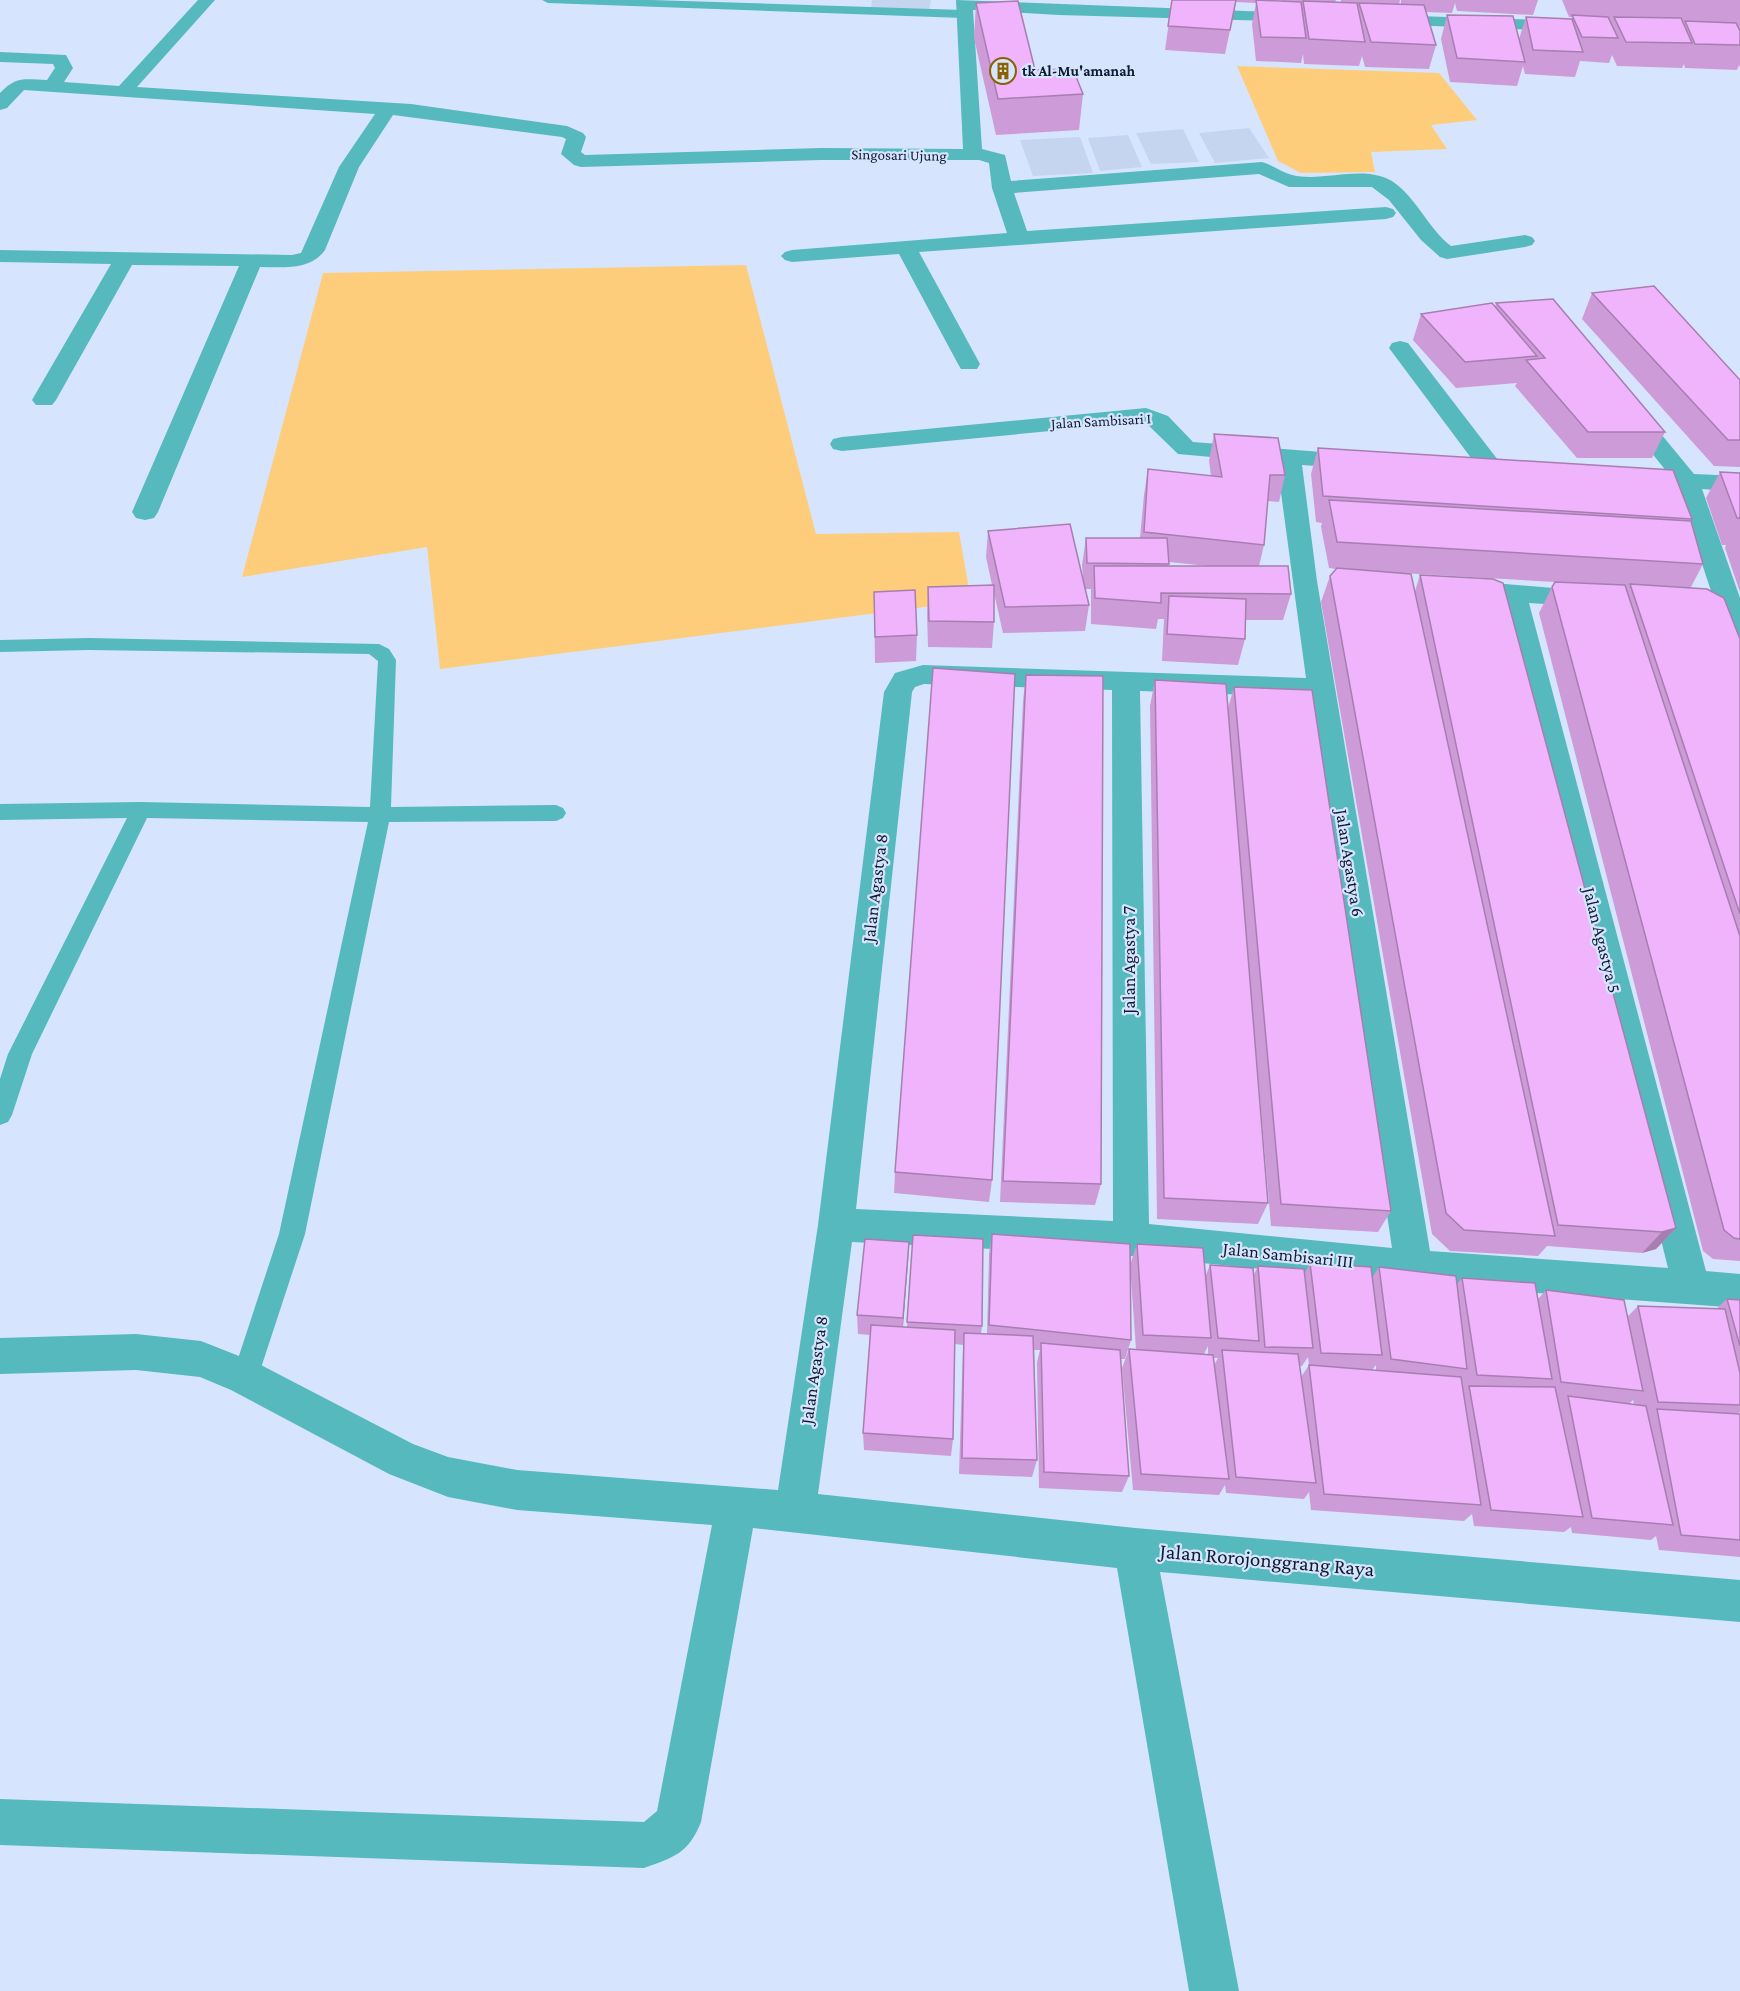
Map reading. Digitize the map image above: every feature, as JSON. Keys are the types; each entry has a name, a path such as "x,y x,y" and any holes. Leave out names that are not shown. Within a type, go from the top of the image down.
{"street":[{"path":"124,92 207,0"},
{"path":"1019,238 1002,188 998,159 973,153 964,6 1321,18"},
{"path":"1552,9 1558,26"},
{"path":"1368,20 1582,26"},
{"path":"0,57 60,59 63,68 53,85"},
{"path":"0,104 19,85 53,85 387,110 349,167 314,250 308,257 292,261 2,259"},
{"name":"Singosari Ujung","path":"387,110 430,112 567,132 576,137 571,154 581,161 820,154 977,155"},
{"path":"1002,188 1262,168 1289,181 1376,181 1382,183 1406,206 1425,235 1447,253 1525,241"},
{"path":"792,256 1386,213"},
{"path":"907,248 918,273 969,364"},
{"path":"44,400 124,260"},
{"path":"145,512 252,260"},
{"path":"1400,348 1492,470"},
{"path":"1615,393 1687,482 1734,607 1740,638"},
{"name":"Jalan Sambisari I","path":"842,444 1146,415 1158,418 1166,424 1175,441 1187,449 1385,464"},
{"name":"Jalan Agastya 6","path":"1289,458 1315,581 1322,688 1414,1267"},
{"path":"1607,477 1740,484"},
{"path":"1467,591 1620,600"},
{"name":"Jalan Agastya 5","path":"1513,594 1691,1286"},
{"path":"1656,602 1734,607"},
{"name":"Jalan Agastya 8","path":"795,1512 836,1225 898,692 905,680 923,674 1322,688"},
{"name":"Jalan Agastya 7","path":"1126,680 1131,1239"},
{"name":"Jalan Sambisari III","path":"836,1225 1131,1239 1414,1267 1740,1291"},
{"name":"Jalan Rorojonggrang Raya","path":"0,1356 136,1352 201,1359 245,1377 403,1460 448,1477 517,1490 736,1506 1135,1549 1740,1601"},
{"path":"0,1822 644,1845 665,1837 678,1822 736,1506"},
{"path":"1135,1549 1214,1991"}],"lane":[{"path":"548,0 964,6"},
{"path":"0,646 89,644 372,648 382,653 387,660 380,814 292,1234 245,1377"},
{"path":"0,1115 10,1055 141,810"},
{"path":"0,812 141,810 380,814 556,813"}],"shaded area":[{"path":"872,0 931,0 929,10 871,8"},
{"path":"1237,66 1439,73 1477,120 1431,125 1447,149 1371,152 1375,172 1301,173 1278,161"},
{"path":"1249,128 1269,158 1215,163 1199,133"},
{"path":"1183,129 1199,162 1151,164 1136,133"},
{"path":"1128,135 1142,167 1100,171 1088,138"},
{"path":"1080,137 1093,173 1033,176 1020,140"},
{"path":"746,265 816,534 959,532 971,601 440,669 427,547 242,577 323,273"}],"building":[{"path":"1172,0 1236,0 1230,30 1168,26"},
{"path":"1256,0 1301,2 1306,38 1261,37"},
{"path":"1018,1 1035,70 1073,69 1083,94 998,99 976,3"},
{"path":"1303,1 1357,3 1365,42 1309,39"},
{"path":"1359,3 1424,5 1436,45 1371,42"},
{"path":"1447,15 1513,16 1525,62 1457,58"},
{"path":"1572,15 1608,17 1618,38 1582,37"},
{"path":"1526,17 1572,19 1583,52 1533,50"},
{"path":"1614,17 1681,18 1692,43 1626,42"},
{"path":"1685,21 1736,23 1740,31 1740,45 1695,44"},
{"path":"1654,286 1740,380 1740,440 1728,440 1592,293"},
{"path":"1553,299 1665,432 1588,432 1526,360 1545,358 1496,303"},
{"path":"1492,303 1537,356 1465,362 1421,314"},
{"path":"1214,434 1278,438 1285,475 1270,475 1264,545 1144,532 1148,469 1222,477"},
{"path":"1318,448 1673,470 1692,519 1323,496"},
{"path":"1720,472 1740,473 1740,518 1737,518"},
{"path":"1329,500 1691,521 1703,564 1337,542"},
{"path":"1070,524 1089,605 1005,607 988,531"},
{"path":"1086,538 1167,538 1169,564 1087,563"},
{"path":"1094,566 1288,566 1291,594 1161,593 1161,603 1095,598"},
{"path":"1337,568 1411,574 1555,1236 1464,1230 1446,1213 1330,576"},
{"path":"1420,575 1493,579 1503,583 1676,1228 1662,1232 1558,1225"},
{"path":"1555,582 1625,585 1740,936 1740,1239 1734,1238 1724,1230 1552,587"},
{"path":"1630,584 1707,589 1724,598 1740,639 1740,914"},
{"path":"994,585 994,622 929,621 928,587"},
{"path":"915,590 917,635 875,637 874,592"},
{"path":"1169,596 1246,599 1245,639 1167,634"},
{"path":"933,668 1015,674 992,1180 895,1172"},
{"path":"1026,675 1103,676 1101,1184 1003,1181"},
{"path":"1155,680 1226,684 1268,1203 1164,1198"},
{"path":"1234,687 1312,690 1391,1211 1281,1204"},
{"path":"992,1234 1130,1244 1131,1340 989,1325"},
{"path":"913,1235 983,1239 982,1326 907,1322"},
{"path":"865,1239 909,1242 903,1318 857,1315"},
{"path":"1137,1244 1203,1248 1211,1338 1143,1335"},
{"path":"1310,1263 1371,1267 1382,1355 1321,1353"},
{"path":"1210,1265 1253,1268 1259,1341 1218,1338"},
{"path":"1258,1266 1304,1269 1313,1348 1265,1347"},
{"path":"1379,1267 1456,1276 1467,1369 1391,1359"},
{"path":"1462,1278 1535,1283 1552,1379 1477,1375"},
{"path":"1546,1290 1624,1300 1643,1391 1561,1382"},
{"path":"1727,1299 1740,1300 1740,1346"},
{"path":"1638,1306 1725,1309 1740,1373 1740,1405 1658,1402"},
{"path":"871,1325 955,1330 953,1439 863,1433"},
{"path":"964,1333 1033,1336 1037,1460 962,1458"},
{"path":"1041,1343 1120,1350 1129,1476 1044,1472"},
{"path":"1129,1349 1213,1355 1229,1479 1141,1474"},
{"path":"1222,1350 1298,1354 1316,1483 1236,1477"},
{"path":"1309,1365 1461,1377 1481,1505 1324,1494"},
{"path":"1469,1386 1555,1387 1583,1517 1491,1510"},
{"path":"1568,1396 1646,1406 1673,1525 1592,1518"},
{"path":"1657,1409 1740,1414 1740,1540 1681,1535"}],"place":[{"name":"tk Al-Mu'amanah","path":"1003,71"}]}
